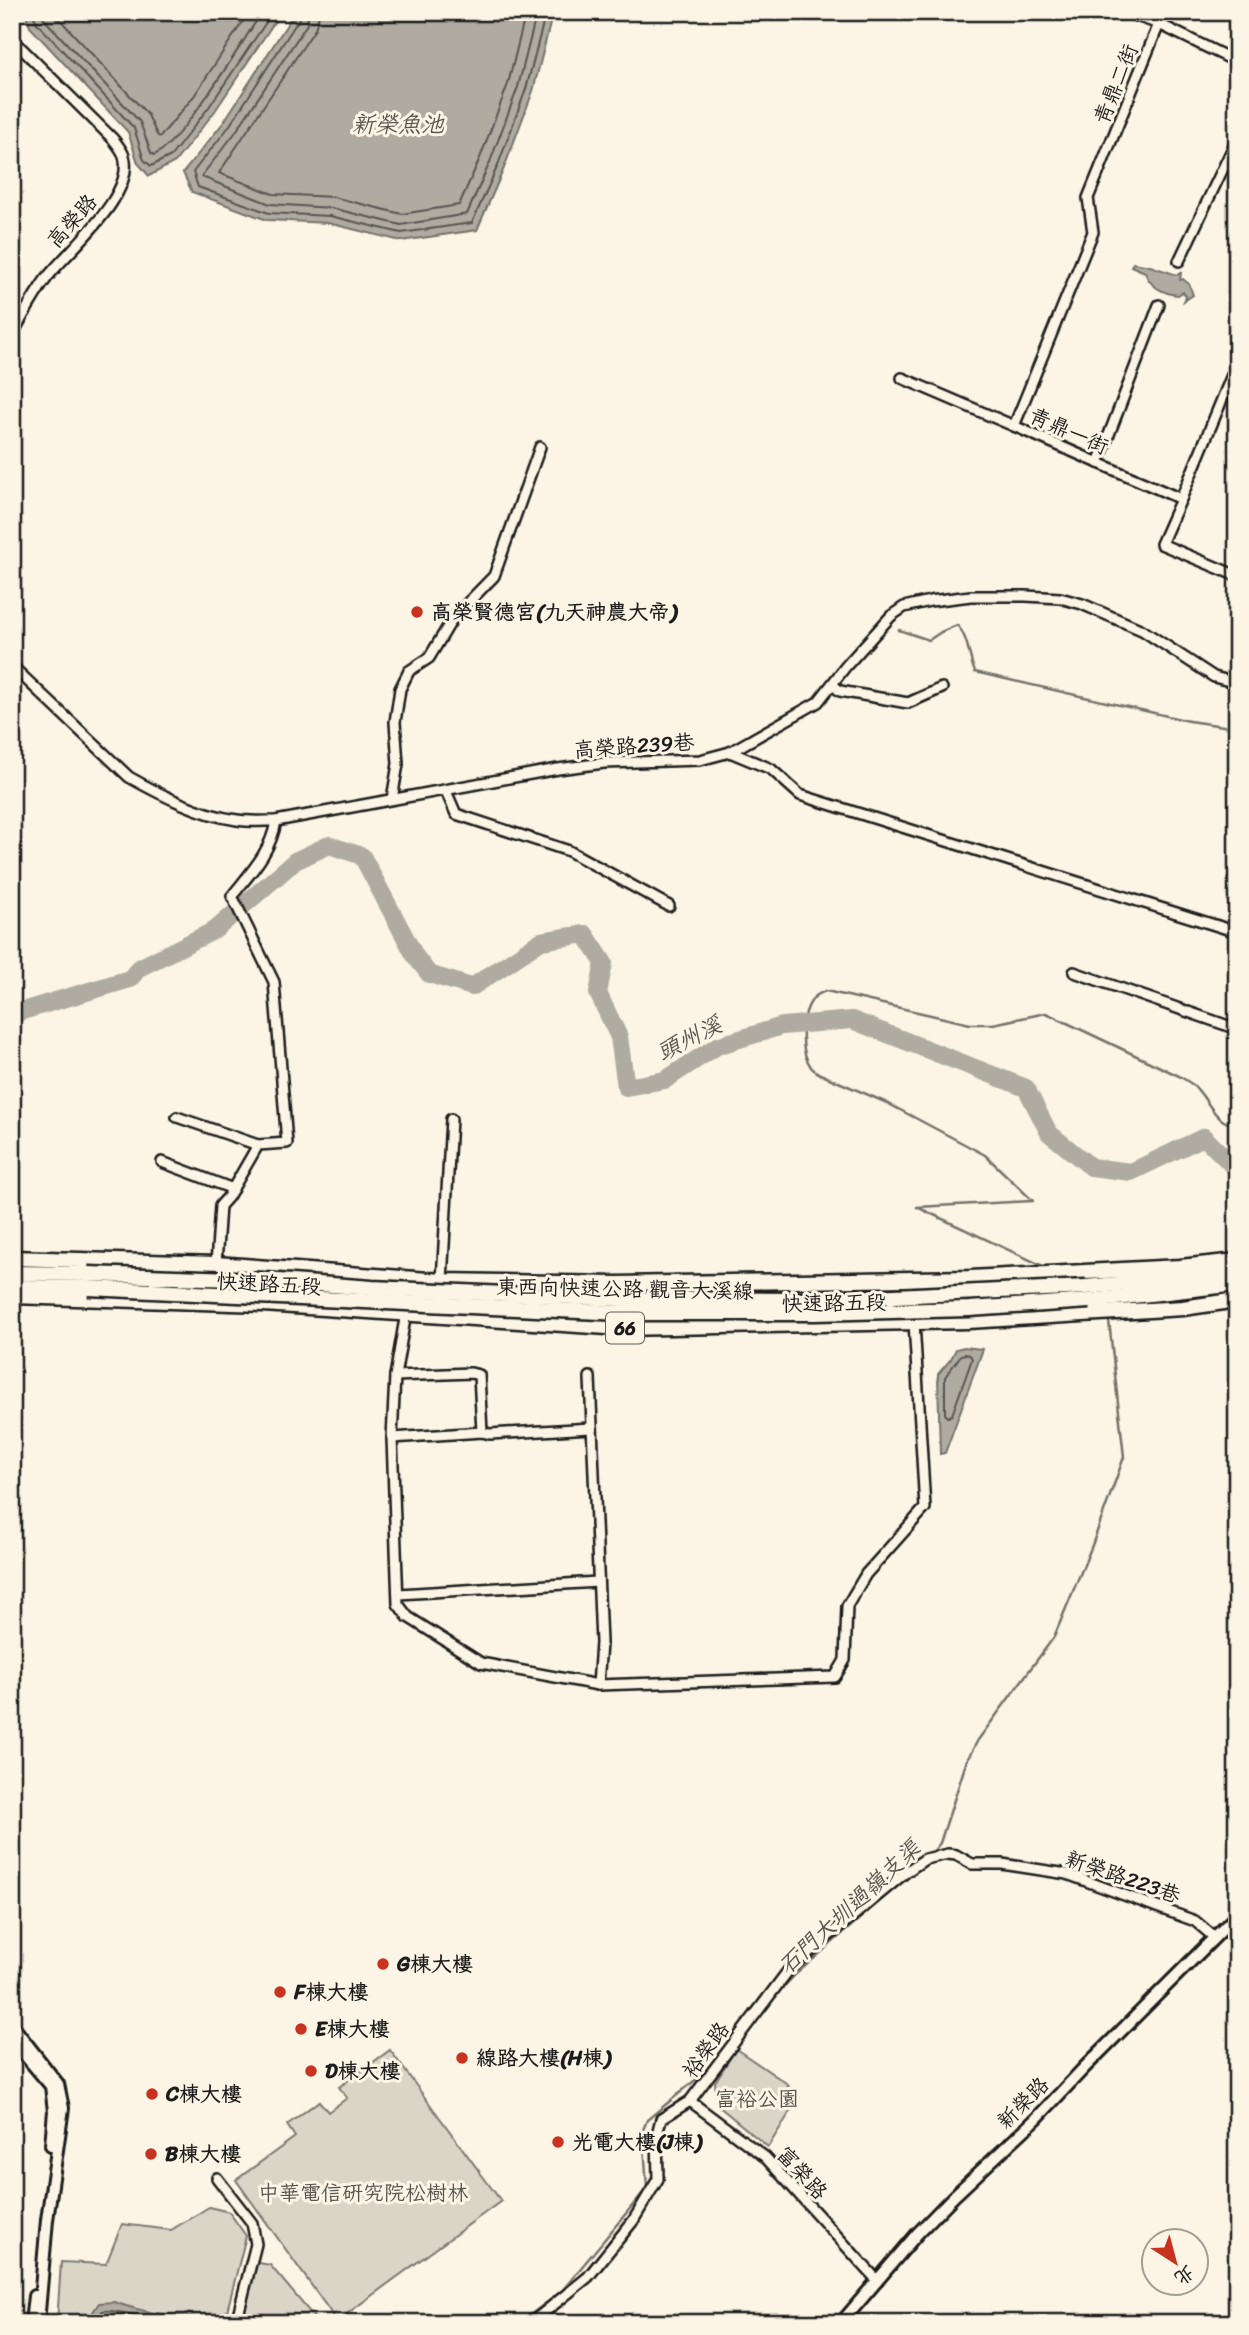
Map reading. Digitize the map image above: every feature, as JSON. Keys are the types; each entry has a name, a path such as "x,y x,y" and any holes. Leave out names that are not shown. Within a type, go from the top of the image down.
{"main road":[{"name":"快速路五段","path":"12,1258 216,1264 442,1281 617,1284 970,1278 1237,1261"},
{"name":"東西向快速公路 觀音大溪線","path":"12,1273 265,1280 527,1296 810,1300 1086,1287 1237,1273"},
{"name":"東西向快速公路 觀音大溪線","path":"12,1287 621,1313 815,1313 969,1309 1089,1301 1237,1284"},
{"name":"快速路五段","path":"12,1296 263,1304 622,1328 914,1322 1182,1308 1237,1300"}],"street":[{"path":"1136,16 1159,24"},
{"name":"青鼎二街","path":"1093,232 1088,198 1159,24 1237,62"},
{"name":"高榮路","path":"12,39 113,139 124,155 126,167 109,208 45,281 12,335"},
{"path":"1179,261 1237,139"},
{"name":"青鼎一街","path":"1093,232 1014,426 1181,499"},
{"path":"1098,463 1159,305"},
{"path":"1237,363 1161,544 1237,576"},
{"path":"902,378 1014,426"},
{"path":"392,799 398,764 395,722 400,689 409,671 429,658 453,618 494,576 540,447"},
{"name":"高榮路239巷","path":"12,666 129,777 204,811 237,820 276,821 581,766 700,760 730,752 818,702 891,615 904,607 930,601 971,596 1060,598 1082,604 1142,630 1214,677 1237,683"},
{"path":"833,685 840,691 908,703 942,688"},
{"path":"730,752 771,769 800,795 1237,932"},
{"path":"446,791 456,814 569,851 669,906"},
{"path":"177,1117 258,1145 287,1143 274,982 232,896 264,856 273,838 276,821"},
{"path":"1074,972 1237,1029"},
{"path":"442,1281 451,1119"},
{"path":"216,1264 220,1206 258,1145"},
{"path":"162,1162 233,1189"},
{"path":"406,1314 395,1376 392,1438 398,1604 408,1617 481,1663 598,1685 835,1677 842,1670 845,1660 847,1606 866,1574 925,1508 914,1322"},
{"path":"395,1376 471,1373 480,1375 482,1432"},
{"path":"590,1377 601,1643 598,1685"},
{"path":"392,1438 591,1428"},
{"path":"399,1594 598,1583"},
{"name":"裕榮路","path":"531,2323 588,2277 634,2221 658,2179 657,2134 660,2119 690,2101 791,1967 925,1859 948,1854 956,1855 972,1864"},
{"name":"新榮路223巷","path":"972,1864 1002,1864 1067,1874 1195,1922 1214,1937"},
{"name":"新榮路","path":"841,2323 954,2196 1036,2119 1237,1915"},
{"path":"12,2025 58,2084 63,2108 47,2220 38,2323"},
{"path":"12,2039 51,2086 54,2096 31,2323"},
{"name":"富榮路","path":"690,2101 765,2157 877,2280"},
{"path":"217,2178 252,2222 256,2244 236,2323"}],"green space":[{"name":"富裕公園","path":"736,2049 789,2085 787,2089 799,2098 768,2147 717,2105 715,2082"},
{"name":"中華電信研究院松樹林","path":"390,2050 501,2201 337,2321 236,2180 295,2137 287,2125 319,2101 328,2112 347,2098 339,2087"},
{"path":"209,2207 229,2212 246,2236 224,2323 57,2323 61,2262 106,2264 122,2224 171,2230"},
{"path":"253,2262 270,2265 319,2323 239,2323"}],"water":[{"path":"25,12 281,12 215,111 175,162 149,176 138,163 128,132 30,27"},
{"name":"新榮魚池","path":"295,12 553,12 533,91 477,230 401,241 328,223 267,220 192,192 183,173 223,123"},
{"path":"1133,263 1177,275 1181,273 1180,280 1183,279 1189,284 1193,295 1184,301 1186,296 1183,292 1178,295 1162,291 1150,281 1145,272 1131,266"},
{"path":"956,1349 983,1349 945,1453 940,1454 938,1374"},
{"path":"114,2302 153,2313 193,2317 198,2323 96,2323 93,2312 99,2303"}],"waterway":[{"path":"899,630 929,640 957,625 966,641 975,672 1189,721 1237,728"},
{"name":"頭州溪","path":"12,1014 130,979 139,968 215,930 295,861 329,845 362,856 415,956 429,974 472,987 541,941 585,934 604,963 598,993 619,1037 626,1087 665,1080 717,1046 782,1026 852,1020 1026,1088 1049,1133 1091,1167 1131,1172 1204,1137 1237,1170"},
{"name":"石門大圳過嶺支渠","path":"1047,1268 917,1207 1033,1201 985,1155 887,1103 813,1069 807,1060 803,1033 808,1007 815,997 826,991 970,1024 993,1024 1046,1013 1179,1076 1199,1091 1217,1116 1229,1124 1237,1125"},
{"name":"石門大圳過嶺支渠","path":"931,1854 940,1843 967,1760 978,1740 1054,1637 1091,1548 1124,1457 1109,1321"},
{"name":"石門大圳過嶺支渠","path":"737,2045 773,1998 796,1974 911,1874"},
{"name":"石門大圳過嶺支渠","path":"519,2323 561,2292 647,2188 643,2130 647,2120 711,2067"}],"place":[{"name":"高榮賢德宮(九天神農大帝)","path":"417,612"},
{"name":"G棟大樓","path":"383,1964"},
{"name":"F棟大樓","path":"280,1992"},
{"name":"E棟大樓","path":"301,2029"},
{"name":"線路大樓(H棟)","path":"462,2058"},
{"name":"D棟大樓","path":"311,2071"},
{"name":"C棟大樓","path":"152,2094"},
{"name":"光電大樓(J棟)","path":"558,2142"},
{"name":"B棟大樓","path":"151,2154"}]}
